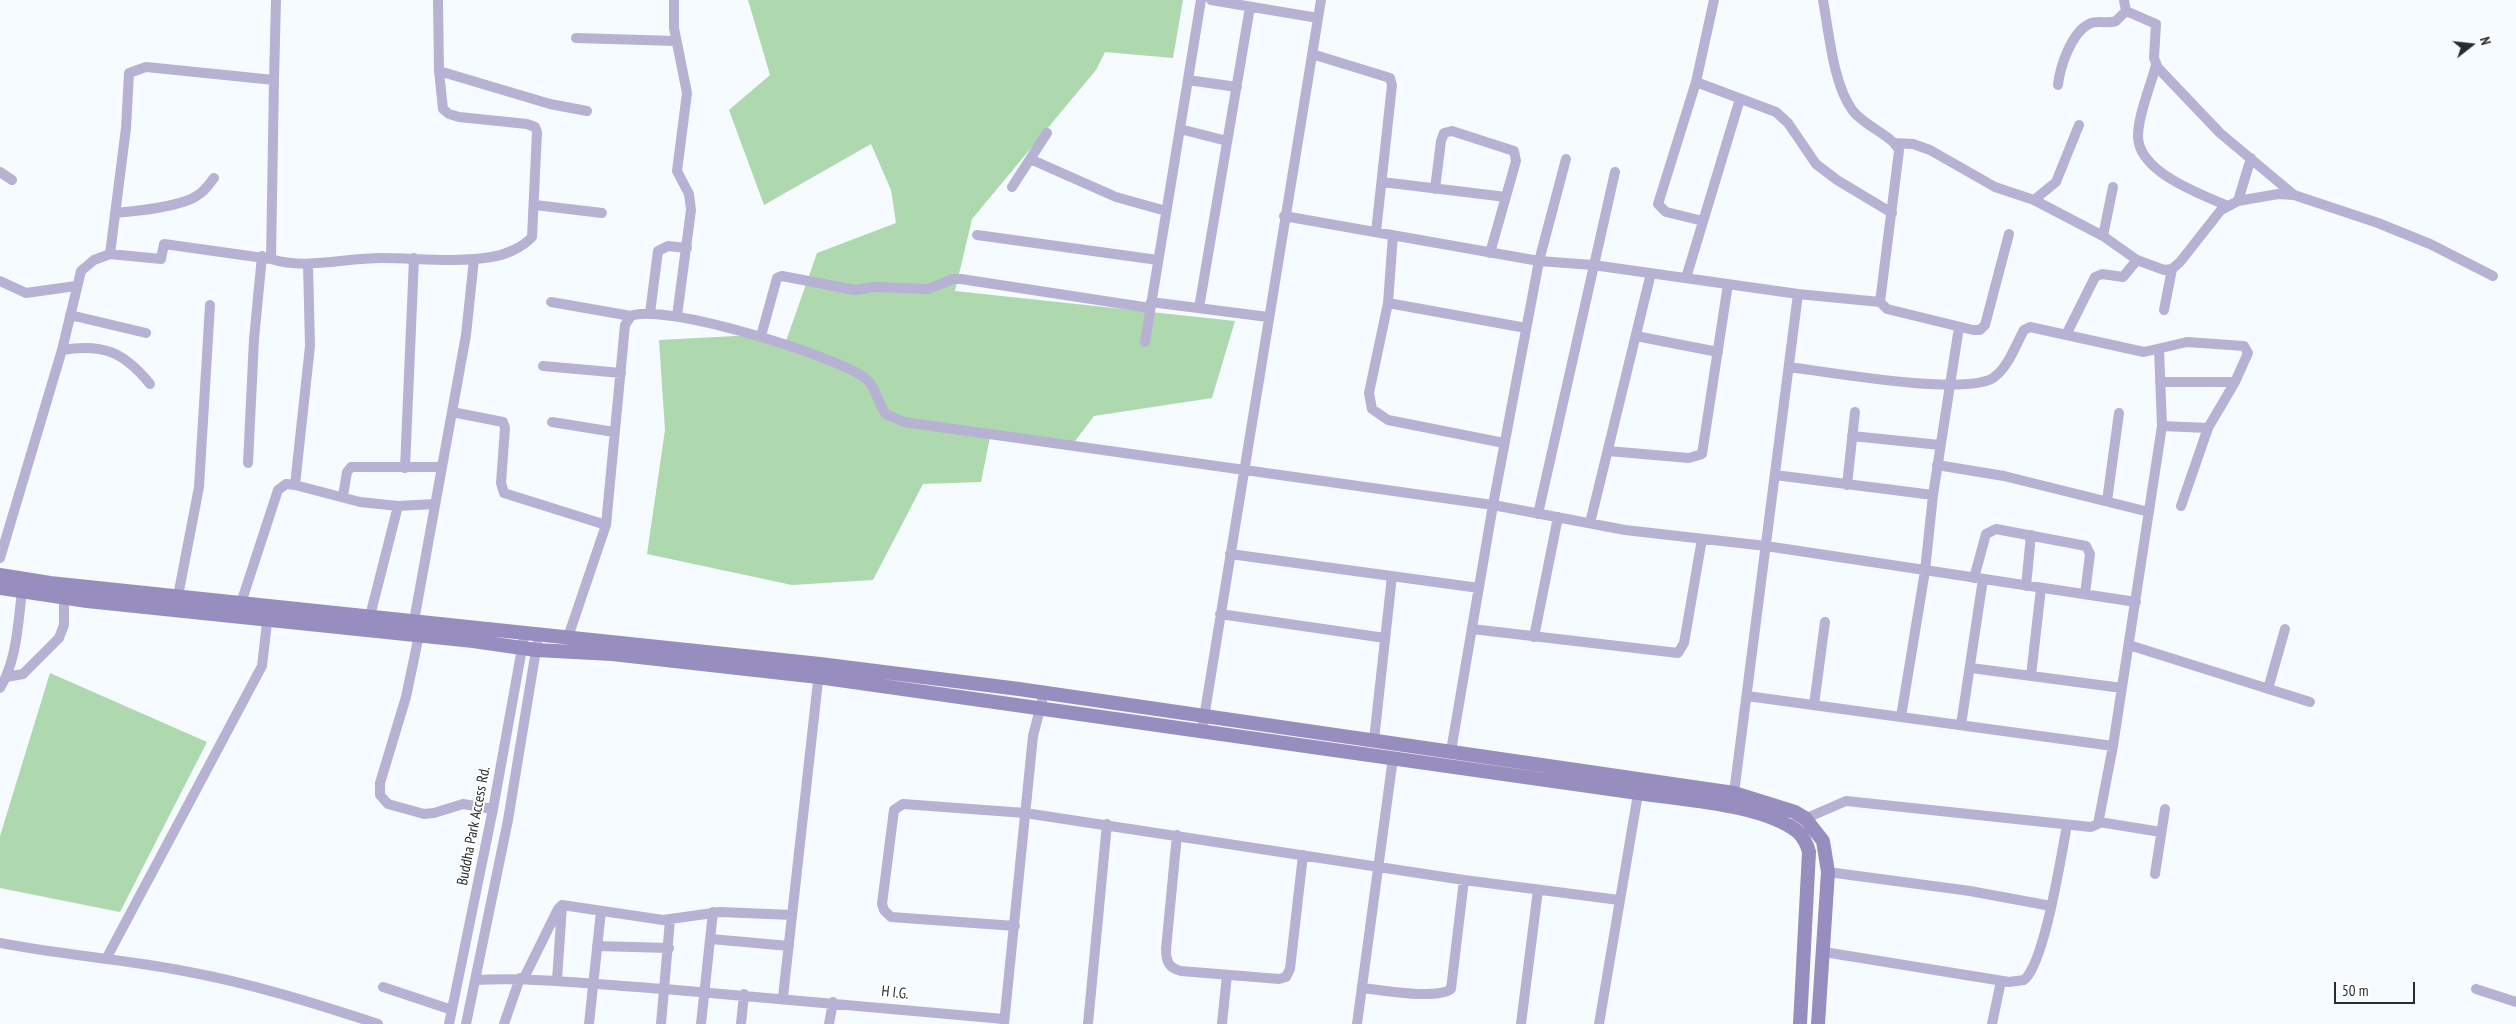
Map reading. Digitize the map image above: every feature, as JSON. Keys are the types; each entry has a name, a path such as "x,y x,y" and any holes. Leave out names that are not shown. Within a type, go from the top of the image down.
{"street":[{"path":"248,464 254,338 266,257 276,0"},
{"path":"0,558 62,350 76,286 81,271 86,265 110,254 161,259 164,244 266,257 288,264 308,264 379,258 474,259 501,255 527,242 533,230 535,206 538,137 535,127 527,124 459,116 446,112 441,104 438,0"},
{"path":"674,0 676,40 686,84 687,102 677,171 691,201 687,248 677,316"},
{"path":"1145,342 1201,0"},
{"path":"1211,0 1318,18"},
{"path":"1203,723 1284,216 1321,0"},
{"path":"1703,221 1666,212 1658,204 1696,82 1714,0"},
{"path":"1823,0 1836,66 1846,99 1862,122 1895,143 1926,148 1995,187 2034,200 2103,236 2137,260 2160,269 2172,269"},
{"path":"2124,0 2126,11"},
{"path":"1199,308 1250,7"},
{"path":"2126,11 2156,24 2154,54 2156,65 2138,130 2142,154 2158,170 2199,193 2228,206"},
{"path":"2058,85 2063,61 2085,28 2093,23 2116,21 2126,11"},
{"path":"576,38 676,40"},
{"path":"1312,54 1390,78 1392,85 1376,232"},
{"path":"2156,65 2211,124 2294,195"},
{"path":"110,254 129,73 132,70 146,67 274,80"},
{"path":"439,71 550,104 586,111"},
{"path":"1188,80 1237,88"},
{"path":"1696,82 1776,112 1788,123 1816,164 1837,180 1892,213"},
{"path":"1686,278 1740,98"},
{"path":"2034,200 2056,182 2079,125"},
{"path":"1180,129 1228,141"},
{"path":"1435,189 1444,133 1452,131 1514,151 1516,161 1490,253"},
{"path":"1012,187 1047,133"},
{"path":"1880,302 1899,157 1895,143"},
{"path":"2238,201 2252,158"},
{"path":"1030,159 1108,194 1166,210"},
{"path":"1451,751 1504,443 1539,261 1566,159"},
{"path":"0,172 12,180"},
{"path":"1538,514 1593,265 1616,172"},
{"path":"115,213 151,209 191,199 200,194 214,178"},
{"path":"1382,182 1506,197"},
{"path":"2103,236 2112,187"},
{"path":"2164,310 2172,269 2214,217 2238,201 2265,195 2294,195 2378,223 2430,244 2493,276"},
{"path":"535,206 602,213"},
{"path":"1284,216 1539,261 1593,265 1798,294 1880,302 1887,309 1977,330 1985,325 2009,234"},
{"path":"977,235 1158,260"},
{"path":"1393,235 1388,303 1369,393 1372,409 1388,420 1504,443"},
{"path":"650,313 658,251 668,246 687,248"},
{"path":"405,468 414,258"},
{"path":"414,621 466,335 474,259"},
{"path":"2066,335 2095,277 2102,274 2123,277 2137,260"},
{"path":"295,485 310,346 308,264"},
{"path":"1590,523 1651,273"},
{"path":"760,336 777,278 780,276 855,290 874,287 928,289 953,279 962,279 1151,305 1199,308 1268,317"},
{"path":"0,281 26,293 76,286"},
{"path":"1608,450 1689,458 1702,454 1728,284"},
{"path":"1734,793 1798,294"},
{"path":"552,302 631,316 650,313 677,316 760,336 861,375 870,382 881,408 893,419 1493,505 1590,523 1766,546 2136,602"},
{"path":"1388,303 1526,328"},
{"path":"178,596 199,487 210,305"},
{"path":"70,314 146,333"},
{"path":"568,637 606,525 625,325 631,316"},
{"path":"1901,717 1925,571 1940,445 1959,327"},
{"path":"1789,367 1949,386 1978,383 1995,377 2003,368 2026,328 2137,351 2159,349 2187,342 2244,346 2248,352 2235,382 2208,428 2181,506"},
{"path":"1636,336 1718,352"},
{"path":"62,350 93,346 110,352 129,362 150,384"},
{"path":"1788,826 1846,800 2090,827 2095,826 2099,822 2114,746 2162,426 2159,349"},
{"path":"543,366 621,373"},
{"path":"2160,382 2235,382"},
{"path":"452,412 503,422 505,428 501,483 504,493 606,525"},
{"path":"1847,485 1855,412"},
{"path":"2107,501 2119,413"},
{"path":"552,422 614,432"},
{"path":"2162,426 2208,428"},
{"path":"1852,436 1940,445"},
{"path":"1938,465 2004,476 2150,512"},
{"path":"343,496 349,468 442,467"},
{"path":"1775,475 1933,496"},
{"path":"241,603 278,490 282,485 295,485 343,496 360,502 398,506 435,504"},
{"path":"370,616 398,506"},
{"path":"1534,637 1558,517"},
{"path":"1961,726 1971,668 1978,578 1989,531 1996,529 2031,535 2083,545 2088,548 2090,554 2085,594"},
{"path":"2026,586 2031,535"},
{"path":"1472,629 1678,653 1684,643 1702,539"},
{"path":"1230,554 1479,588"},
{"path":"0,575 241,603 568,637 819,670 1039,708 1374,740 1451,751 1640,786 1753,812 1788,826 1799,834 1810,852 1800,1024"},
{"path":"1374,740 1392,576"},
{"path":"0,588 64,597 419,635 529,649 819,670 1044,693 1393,758 1640,786 1734,793 1777,805 1805,818 1823,841 1828,872 1818,1024"},
{"path":"2031,676 2041,588"},
{"path":"0,688 6,677 16,637 22,591"},
{"path":"6,677 23,674 59,638 64,626 64,597"},
{"path":"106,959 262,666 270,606"},
{"path":"1220,614 1385,638"},
{"path":"1814,705 1826,622"},
{"path":"2268,689 2285,629"},
{"name":"Buddha Park Access Rd.","path":"466,1024 508,820 529,649 524,632"},
{"path":"529,649 539,634"},
{"path":"419,635 406,696 380,783 380,795 388,804 424,814 434,813 463,804 493,809"},
{"path":"2129,645 2310,702"},
{"name":"Buddha Park Access Rd.","path":"449,1024 493,809 529,649"},
{"path":"1971,668 2122,688"},
{"path":"783,997 819,670"},
{"path":"1004,1022 1033,736 1044,693"},
{"path":"1747,696 2114,746"},
{"path":"1357,1024 1393,758"},
{"path":"1599,1024 1640,786"},
{"path":"1015,926 891,917 884,910 882,904 894,810 903,804 1025,812 1464,880 1619,900"},
{"path":"2155,874 2165,809"},
{"path":"2099,822 2161,832"},
{"path":"1088,1024 1108,824"},
{"path":"1824,952 2000,981 2017,982 2028,976 2034,966 2052,906 2067,825"},
{"path":"1177,835 1166,960 1170,966 1182,971 1278,979 1288,974 1303,855"},
{"path":"1828,872 1970,891 2052,906"},
{"path":"1362,988 1434,994 1446,993 1451,989 1464,880"},
{"path":"1520,1024 1538,890"},
{"path":"562,905 646,919 670,920 714,912 792,916"},
{"path":"504,1024 522,978 558,909 562,905"},
{"path":"557,980 562,905"},
{"path":"589,1024 601,911"},
{"path":"701,1024 714,912"},
{"path":"661,1024 666,989 670,920"},
{"path":"710,939 789,946"},
{"path":"0,943 75,956 183,970 237,982 378,1024"},
{"path":"598,946 669,948"},
{"path":"1222,1024 1227,975"},
{"name":"H I.G.","path":"476,980 522,978 783,997 1004,1022"},
{"path":"1992,1024 2000,981"},
{"path":"383,988 452,1010"},
{"path":"2476,989 2516,1002"},
{"path":"741,1024 744,994"},
{"path":"828,1024 833,1002"}],"green space":[{"path":"748,0 1183,0 1173,58 1105,52 1096,70 972,219 955,291 1235,321 1212,398 1094,416 1072,445 990,437 981,482 923,484 873,580 792,585 647,554 665,430 659,340 755,335 786,341 817,253 896,223 891,190 871,144 764,205 729,110 770,75"},
{"path":"50,673 207,742 120,912 0,888 0,836"}]}
